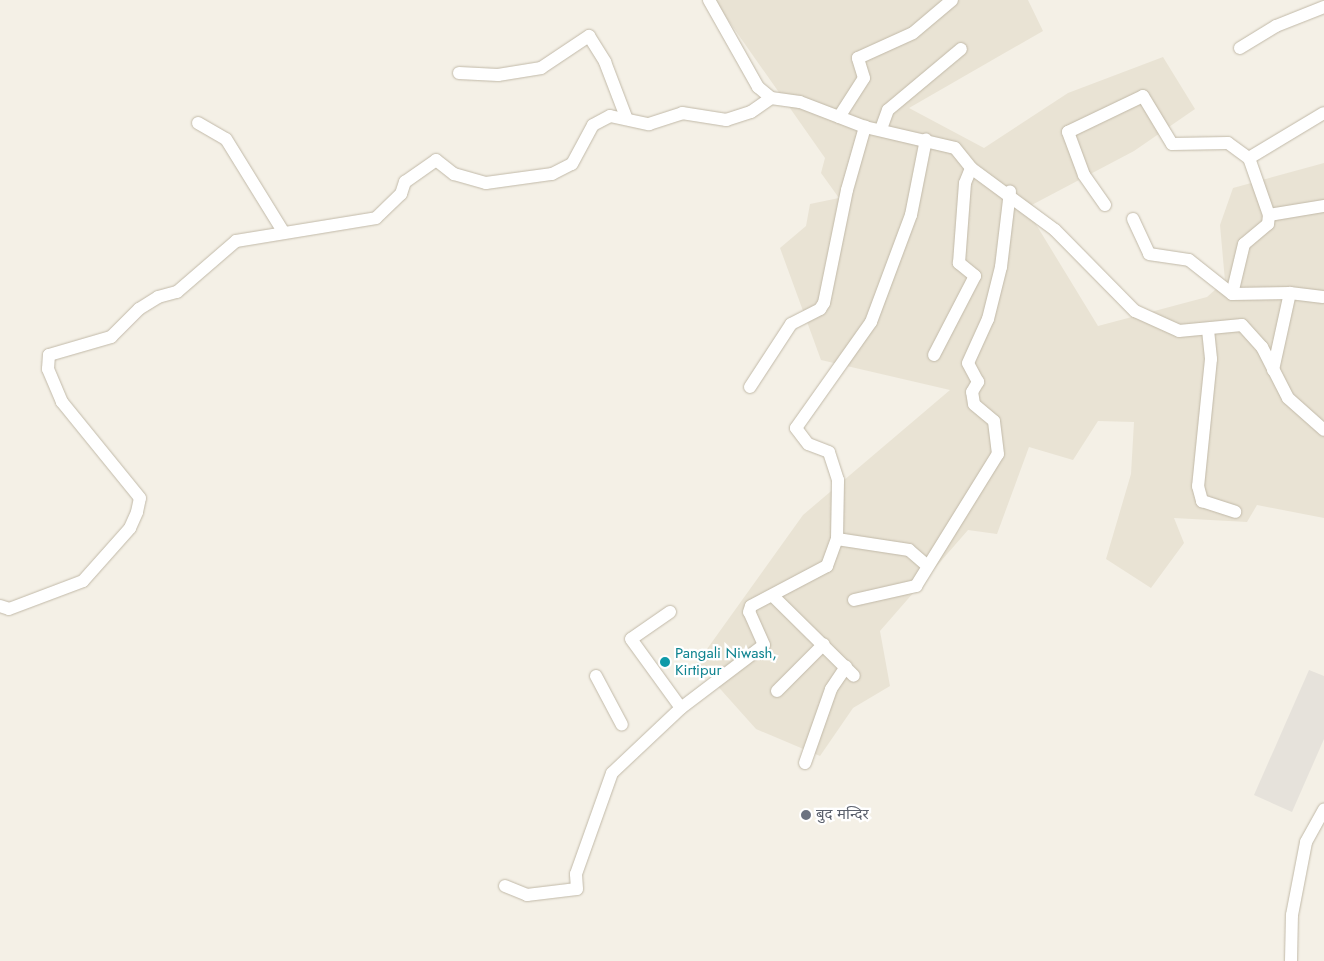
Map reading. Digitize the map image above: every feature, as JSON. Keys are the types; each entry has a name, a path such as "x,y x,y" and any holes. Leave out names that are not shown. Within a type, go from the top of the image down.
{"street":[{"path":"709,0 758,88 770,98 800,102 865,127 926,139 955,148 971,168 1010,192 1055,230 1135,311 1179,331 1208,330 1242,325 1262,346 1288,398 1324,430"},
{"path":"839,117 864,78 858,58 913,33 952,0"},
{"path":"1240,48 1276,26 1324,7"},
{"path":"459,73 498,75 541,68 589,36 605,62 626,117"},
{"path":"881,130 888,110 961,50"},
{"path":"1105,206 1084,176 1068,132 1143,96 1172,144 1228,143 1249,158 1269,215 1268,224 1244,244 1232,294"},
{"path":"0,606 9,609 83,581 130,528 138,512 140,498 62,402 48,369 49,356 111,338 139,309 158,297 177,292 236,241 376,218 401,194 405,182 436,160 454,174 486,183 552,174 572,164 593,124 610,116 626,117 649,124 682,113 726,120 752,112 770,98"},
{"path":"1249,158 1324,112"},
{"path":"198,123 226,139 284,234"},
{"path":"750,387 791,324 820,310 824,303 846,190 865,127"},
{"path":"504,886 528,896 577,889 576,874 608,781 681,708 764,645 750,607 774,597 827,566 837,539 838,480 829,452 808,444 796,428 870,322 911,215 926,139"},
{"path":"934,355 975,276 959,263 964,183 971,168"},
{"path":"854,600 916,586 926,565 936,560 998,454 994,421 974,404 972,392 978,382 968,363 988,319 1002,267 1010,192"},
{"path":"1269,215 1324,206"},
{"path":"1133,219 1149,254 1188,260 1232,294 1290,293 1323,297"},
{"path":"1273,370 1290,293"},
{"path":"1208,330 1211,359 1198,486 1202,501 1235,512"},
{"path":"837,539 909,550 926,565"},
{"path":"774,597 850,671 831,689 805,763"},
{"path":"670,612 630,639 681,708"},
{"path":"777,691 824,644"},
{"path":"596,676 622,725"},
{"path":"1291,961 1292,916 1306,842 1324,810"}],"shaded area":[{"path":"714,0 1028,0 1043,31 909,108 984,148 1068,93 1163,57 1195,109 1134,151 1026,208 1098,326 1207,297 1225,281 1220,225 1233,188 1324,163 1324,518 1257,505 1247,522 1174,518 1184,543 1151,588 1106,559 1131,474 1134,422 1098,421 1073,460 1029,447 997,534 968,530 880,631 890,686 853,708 820,756 756,729 697,663 803,515 950,390 821,360 780,248 806,226 810,204 839,198 821,173 825,158"},
{"path":"1309,670 1324,676 1324,739 1292,812 1254,795"}],"place":[{"name":"Pangali Niwash, Kirtipur","path":"665,662"},
{"name":"बुद मन्दिर","path":"806,815"}]}
